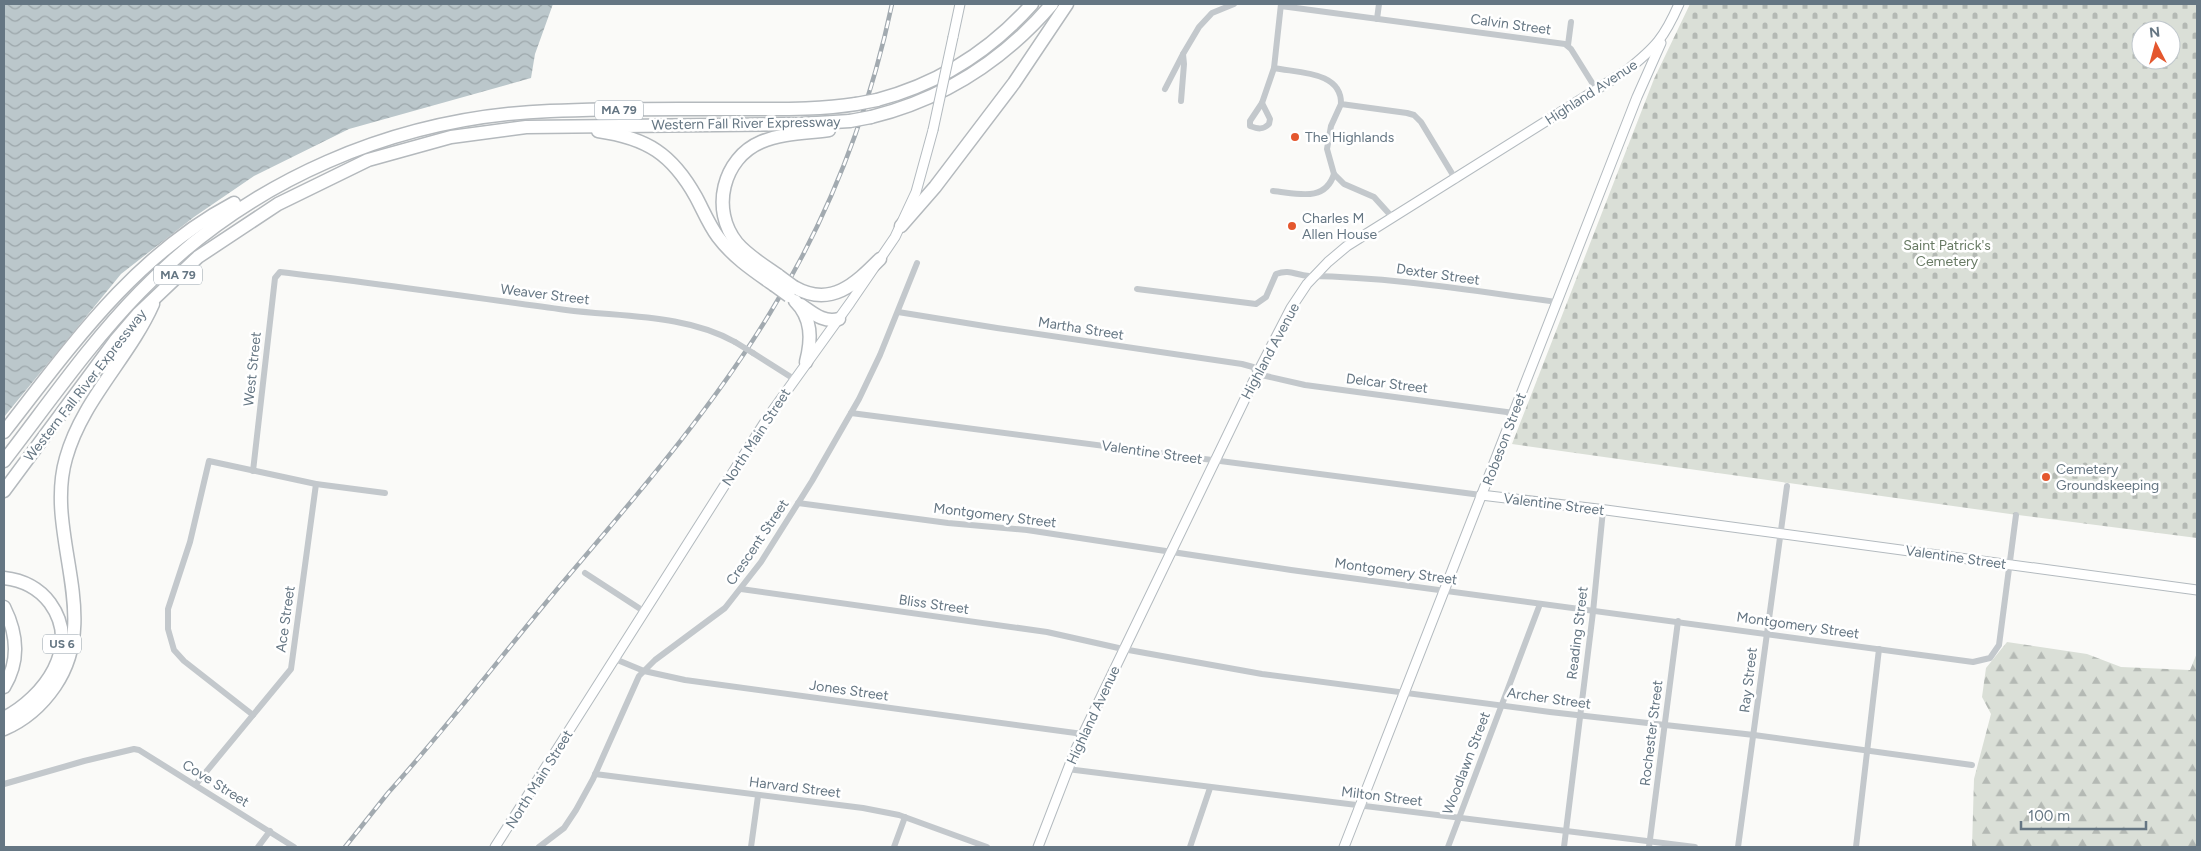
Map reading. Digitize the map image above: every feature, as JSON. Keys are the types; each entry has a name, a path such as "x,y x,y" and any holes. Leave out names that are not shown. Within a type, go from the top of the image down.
{"highway":[{"path":"1016,21 1027,4"},
{"name":"Western Fall River Expressway","path":"4,461 117,317 161,271 195,241 232,213 272,188 314,167 408,132 491,116 553,111 812,108 877,100 915,87 956,67 983,50 1032,4"},
{"path":"839,319 822,319 776,281 745,251 730,233 723,208 723,192 729,174 746,152 763,142 784,136 888,118 963,82 988,65 1024,35 1052,4"},
{"path":"901,226 935,187 1014,83 1067,4"},
{"name":"Western Fall River Expressway","path":"4,491 115,341 156,296 198,257 246,224 298,193 368,160 451,137 541,126 849,124"},
{"path":"541,126 617,134 644,143 661,153 682,173 713,229 725,245 739,260 776,281"},
{"path":"4,432 114,295 163,250 200,223 228,207 314,167"},
{"path":"792,294 814,295 835,293 856,282 880,259"},
{"path":"792,294 804,312 809,325 809,346 806,362"},
{"path":"4,729 27,716 45,700 59,681 69,659 75,638 76,616 60,512 64,468 69,449 81,420 143,326 156,296"},
{"name":"US 6","path":"4,578 27,584 42,594 58,617 62,639 57,664 45,684 30,701 4,718"},
{"path":"4,607 13,628 16,646 13,665 4,687"}],"main road":[{"name":"North Main Street","path":"496,847 768,416 839,319 901,226 920,180 933,130 960,4"},
{"name":"Highland Avenue","path":"1038,847 1067,769 1123,649 1257,374 1292,308 1315,276 1347,246 1456,180 1637,62 1655,47 1667,32 1679,4"},
{"name":"Robeson Street","path":"1344,847 1637,97 1667,32"},
{"name":"Valentine Street","path":"1481,496 1603,510 2197,590"}],"street":[{"path":"1164,89 1199,27 1212,13 1234,4"},
{"path":"1377,18 1379,4"},
{"path":"1262,103 1274,68 1281,5"},
{"name":"Calvin Street","path":"1281,5 1568,46 1596,89"},
{"path":"1568,46 1571,22"},
{"path":"1181,101 1183,54"},
{"path":"1274,68 1327,78 1337,87 1341,96 1341,104 1331,126 1327,148 1334,174 1344,184 1374,197 1393,218"},
{"path":"1341,104 1414,115 1421,122 1456,180"},
{"path":"1272,191 1316,194 1324,191 1334,174"},
{"name":"Crescent Street","path":"540,847 548,845 564,828 576,810 595,774 635,682 644,671 724,608 761,562 851,412 880,355 917,263"},
{"name":"Dexter Street","path":"1137,289 1256,304 1266,297 1276,274 1286,270 1301,276 1373,278 1557,302"},
{"name":"Weaver Street","path":"280,272 700,326 736,342 794,379"},
{"name":"West Street","path":"253,471 275,278 280,272"},
{"name":"Martha Street","path":"898,312 1242,364 1253,366 1257,374"},
{"name":"Delcar Street","path":"1257,374 1305,385 1514,413"},
{"name":"Valentine Street","path":"851,412 1481,496"},
{"path":"253,716 184,661 174,650 168,629 168,609 190,542 209,461 316,484 385,493"},
{"name":"Ace Street","path":"196,784 291,669 316,484"},
{"name":"Ray Street","path":"1738,847 1787,486"},
{"name":"Montgomery Street","path":"798,503 948,523 1027,530 1540,604 1973,662 1982,662 1990,658 1997,649 2002,635 2008,565"},
{"name":"Reading Street","path":"1564,847 1593,610 1603,510"},
{"path":"2008,565 2016,515"},
{"path":"585,573 645,612"},
{"name":"Bliss Street","path":"741,589 1047,632 1123,649"},
{"name":"Woodlawn Street","path":"1448,847 1540,604"},
{"name":"Rochester Street","path":"1650,845 1678,621"},
{"name":"Archer Street","path":"1123,649 1262,674 1580,715 1754,735 1972,765"},
{"path":"1856,847 1879,650"},
{"name":"Jones Street","path":"615,660 644,671 747,689 1083,734"},
{"name":"Cove Street","path":"4,784 84,760 138,750 196,784 294,847"},
{"name":"Milton Street","path":"1067,769 1210,788 1460,817 1566,831 1650,845 1695,847"},
{"name":"Harvard Street","path":"595,774 863,808 905,817 986,847"},
{"path":"1190,847 1210,788"},
{"path":"751,847 758,796"},
{"path":"894,847 905,817"},
{"path":"258,847 270,832"}],"green space":[{"name":"Saint Patrick's Cemetery","path":"1690,4 2197,4 2197,538 2010,514 1512,444 1654,79"},
{"path":"2007,642 2087,654 2121,667 2190,670 2197,653 2197,847 1972,847 1974,779 1991,714 1982,697 1986,668"}],"water":[{"path":"4,4 553,4 535,54 531,78 349,129 254,176 194,217 121,274 4,417"}],"railway":[{"path":"345,847 673,451 747,349 770,313 811,240 845,163 872,85 892,4"}],"place":[{"name":"The Highlands","path":"1295,137"},
{"name":"Charles M Allen House","path":"1292,226"},
{"name":"Cemetery Groundskeeping","path":"2046,477"}]}
